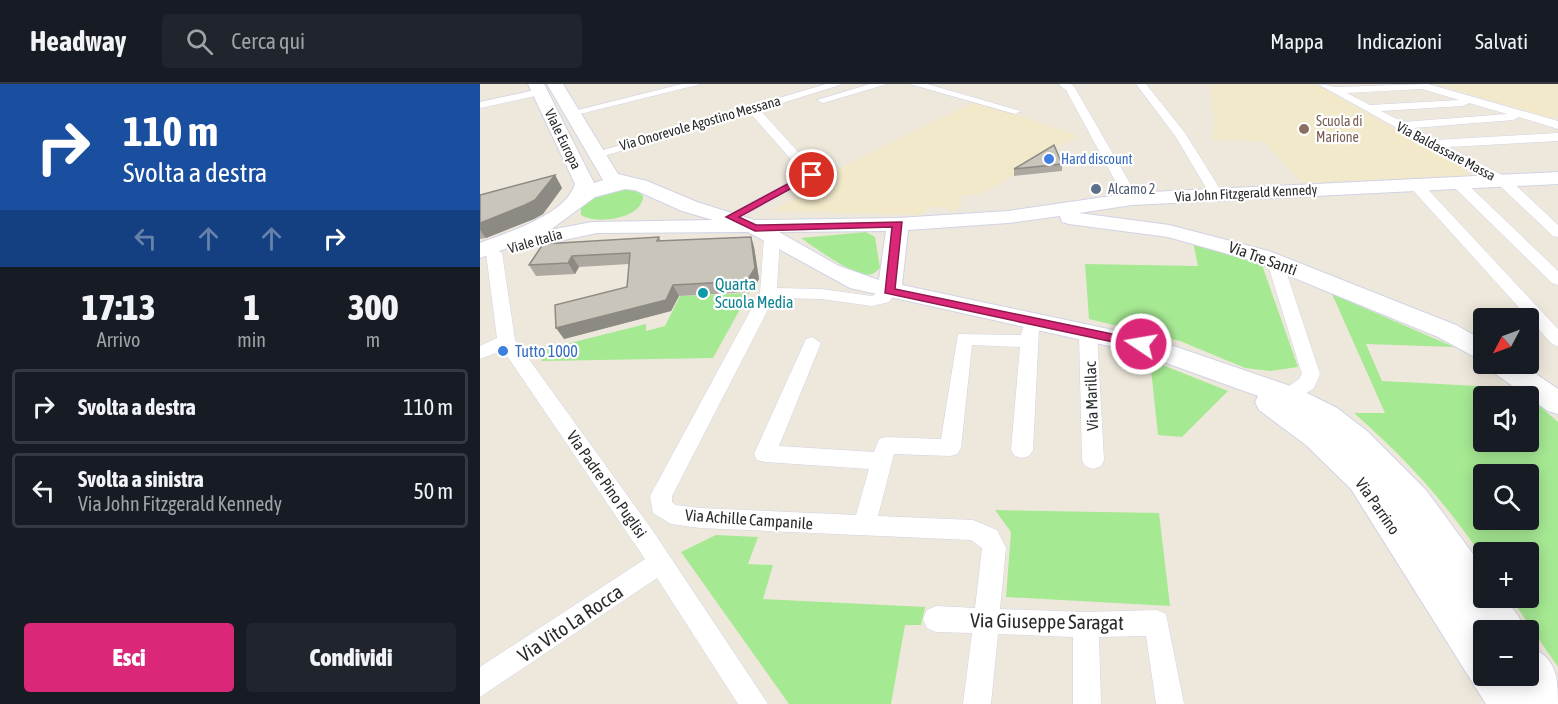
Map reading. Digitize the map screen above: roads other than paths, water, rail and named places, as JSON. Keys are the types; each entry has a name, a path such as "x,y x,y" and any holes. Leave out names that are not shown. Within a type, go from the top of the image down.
{"street":[{"path":"572,113 696,84"},
{"name":"Via Onorevole Agostino Messana","path":"596,154 756,112 838,84"},
{"path":"731,217 812,175 756,112 879,84"},
{"path":"915,84 1016,111"},
{"path":"1063,84 1070,87 1132,199"},
{"path":"1141,84 1181,136 1217,195"},
{"name":"Via Baldassare Massa","path":"1323,84 1503,181 1558,232"},
{"path":"1335,90 1419,85 1558,124"},
{"path":"480,105 544,87"},
{"name":"Viale Europa","path":"544,87 572,113 610,178 624,183"},
{"name":"Viale Europa","path":"544,87 585,184 582,195"},
{"path":"1368,108 1478,102"},
{"path":"1400,126 1527,116"},
{"path":"1434,144 1558,137"},
{"name":"Via John Fitzgerald Kennedy","path":"597,228 763,233 1008,217 1132,199 1558,178"},
{"path":"582,195 595,189 624,183"},
{"name":"Via John Fitzgerald Kennedy","path":"624,183 654,188 681,203 731,217 763,233"},
{"path":"1458,183 1558,280"},
{"path":"1416,185 1558,340"},
{"path":"566,211 566,218 570,223 597,228 617,225 644,214 658,200 658,193 654,188"},
{"name":"Viale Italia","path":"485,251 547,223 566,211 582,195"},
{"name":"Via Tre Santi","path":"1028,213 1169,231 1217,242 1275,262 1447,332 1473,347"},
{"path":"768,293 821,294 872,301 883,298 889,291 898,224"},
{"name":"Viale Italia","path":"485,251 550,235 597,228"},
{"name":"Via Parrino","path":"763,233 826,270 858,283 1029,331 1088,333 1141,344 1205,365 1283,401 1327,416 1356,439 1392,474 1440,536 1498,620"},
{"name":"Via Achille Campanile","path":"763,233 768,293 661,496 661,506 671,514 700,518 973,530 989,537 994,548 986,619"},
{"name":"Via Padre Pino Puglisi","path":"485,251 506,341 661,562 754,704"},
{"path":"1275,262 1311,374 1307,383 1283,401"},
{"path":"864,526 886,445 950,448 964,338 1029,331 1022,450"},
{"name":"Via Marillac","path":"1088,333 1093,460"},
{"path":"480,353 506,341"},
{"path":"812,343 765,454 882,461"},
{"path":"1516,374 1558,403"},
{"name":"Via Parrino","path":"1283,401 1362,480 1473,647"},
{"name":"Via Vito La Rocca","path":"480,683 661,562"},
{"name":"Via Giuseppe Saragat","path":"936,619 986,619 1086,625 1158,623 1170,704"},
{"path":"977,704 986,619"},
{"path":"1086,625 1087,704"},
{"path":"1539,683 1553,704"},
{"path":"1498,686 1510,704"}],"place":[{"name":"Scuola di Marione","path":"1304,129"},
{"name":"Hard discount","path":"1049,159"},
{"name":"Alcamo 2","path":"1096,189"},
{"name":"Quarta Scuola Media","path":"703,293"},
{"name":"Tutto 1000","path":"503,351"}]}
